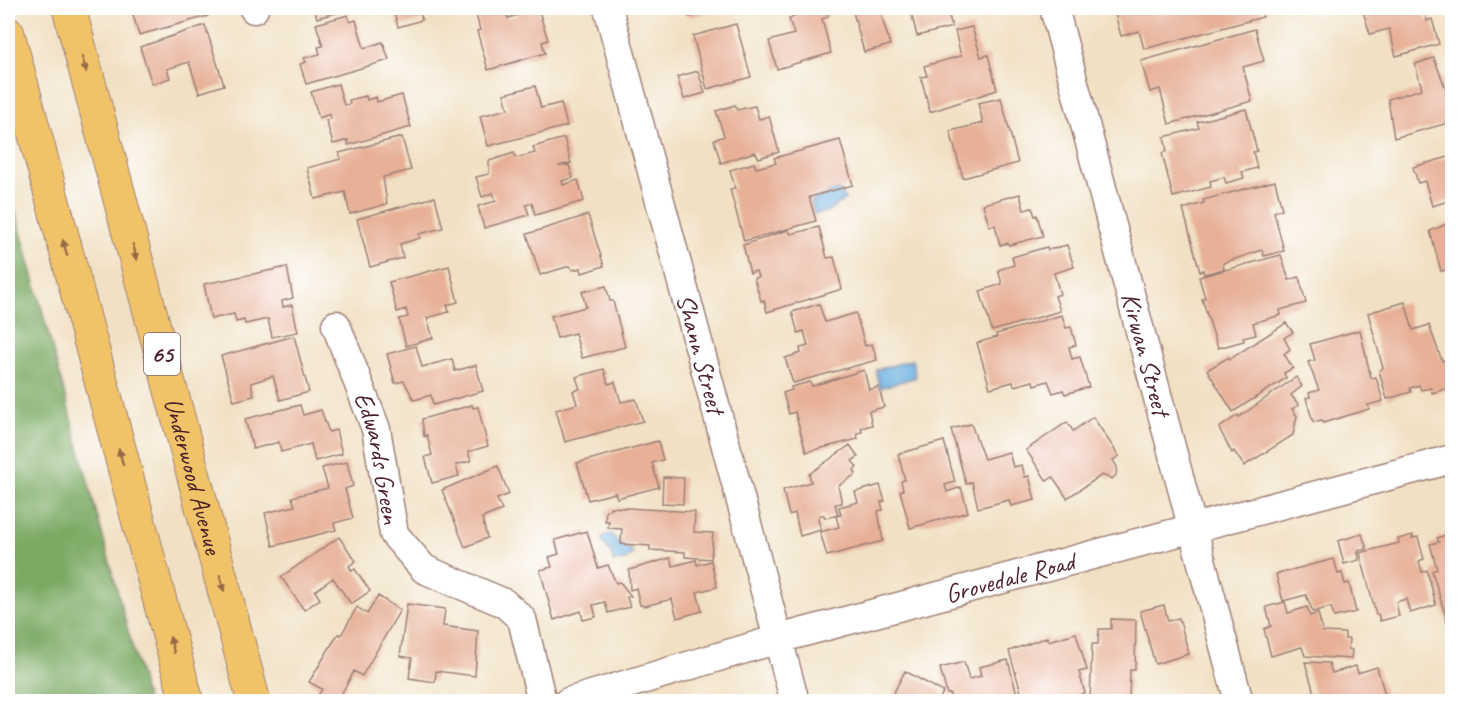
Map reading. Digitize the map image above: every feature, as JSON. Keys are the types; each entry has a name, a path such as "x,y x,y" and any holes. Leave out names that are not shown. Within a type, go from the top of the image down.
{"main road":[{"name":"Underwood Avenue","path":"69,8 254,702"},
{"path":"8,34 187,702"}],"street":[{"name":"Shann Street","path":"608,8 795,702"},
{"name":"Kirwan Street","path":"1054,8 1239,702"},
{"name":"Edwards Green","path":"336,325 376,429 394,534 424,568 504,603 522,619 542,702"},
{"name":"Grovedale Road","path":"568,702 778,639 1452,459"}],"green space":[{"path":"8,183 147,701 8,701"}],"water":[{"path":"838,189 845,199 827,212 814,214 811,201"},
{"path":"912,360 916,377 880,388 876,370"},
{"path":"611,534 633,554 624,561 613,562 612,553 602,542 603,536"}],"building":[{"path":"131,8 206,8 208,16 139,35"},
{"path":"314,8 345,8 346,10 317,18"},
{"path":"393,8 419,8 422,20 398,27"},
{"path":"487,8 505,8 508,18 518,15 516,10 538,8 548,40 542,42 545,53 488,70 477,31 480,30 476,14"},
{"path":"686,8 723,8 689,17"},
{"path":"794,8 826,8 828,17 822,19 831,53 777,69 769,41 794,34 789,19 796,16"},
{"path":"852,8 885,8 880,10 890,45 864,52"},
{"path":"910,8 947,8 952,27 917,36"},
{"path":"1123,8 1261,8 1263,17 1144,49 1139,31 1121,36 1114,10"},
{"path":"1362,8 1424,8 1427,21 1432,19 1439,44 1396,56 1389,29 1370,34"},
{"path":"348,15 350,22 356,20 364,48 383,42 389,60 306,84 300,64 306,62 304,58 320,54 318,47 323,46 316,24"},
{"path":"736,24 751,77 707,89 693,36"},
{"path":"205,25 224,85 199,93 189,62 167,69 170,78 152,84 140,47"},
{"path":"972,27 981,57 988,55 997,90 930,112 921,77 927,76 924,66 961,56 955,31"},
{"path":"1255,29 1264,61 1243,67 1252,101 1169,124 1160,89 1150,92 1141,61"},
{"path":"1434,58 1450,100 1452,99 1452,122 1394,138 1388,99 1422,89 1415,64"},
{"path":"698,71 705,93 684,99 677,77"},
{"path":"338,84 344,105 350,104 349,100 366,96 367,100 376,97 377,102 402,95 411,127 348,145 348,140 333,144 326,120 331,119 330,114 319,118 311,92"},
{"path":"535,86 541,108 561,103 567,126 488,146 480,116 508,109 504,94"},
{"path":"1001,98 1018,163 963,178 950,131 983,123 978,103"},
{"path":"735,105 737,110 755,106 759,119 769,116 779,152 759,158 755,152 721,163 714,140 724,136 716,111"},
{"path":"1246,109 1257,151 1253,152 1257,168 1242,172 1244,178 1226,183 1224,177 1210,181 1211,187 1173,197 1162,153 1167,151 1164,137 1199,128 1197,122"},
{"path":"402,137 411,170 383,177 387,204 350,214 345,192 315,199 307,168 341,159 339,153"},
{"path":"564,138 571,163 558,166 569,165 573,178 562,181 563,185 578,180 584,201 535,215 532,203 526,205 529,215 484,228 478,206 496,201 493,193 482,197 476,177 489,174 489,161 514,153 516,158 535,153 533,147"},
{"path":"840,140 853,185 809,197 816,221 744,241 730,189 735,188 730,170 754,163 756,168 776,163 774,158"},
{"path":"1452,156 1452,200 1432,206 1425,181 1418,183 1413,167"},
{"path":"1275,181 1282,209 1274,212 1284,251 1264,256 1262,250 1223,263 1224,269 1204,274 1203,270 1200,272 1183,209 1204,203 1203,200"},
{"path":"1020,194 1024,210 1032,208 1035,216 1037,215 1043,236 1009,245 1008,243 1000,245 995,225 989,226 983,204"},
{"path":"435,197 443,228 419,234 420,238 400,244 403,258 370,267 357,219"},
{"path":"588,215 604,266 582,273 581,268 572,270 570,266 540,275 527,234"},
{"path":"1452,222 1452,272 1450,273 1449,269 1441,271 1430,231"},
{"path":"819,227 827,258 834,257 842,289 767,312 754,278 758,277 756,271 750,273 743,245 788,230 791,234"},
{"path":"1067,245 1074,267 1054,273 1060,294 1055,296 1060,311 992,331 980,291 1002,284 998,270 1014,265 1012,257 1047,247 1048,250"},
{"path":"1281,255 1289,280 1299,277 1306,303 1280,310 1281,315 1253,323 1256,335 1218,348 1202,299 1205,298 1199,277"},
{"path":"449,266 458,302 447,305 449,312 427,318 433,338 406,346 399,319 408,317 406,309 397,312 389,282"},
{"path":"287,267 293,298 282,301 283,307 292,305 298,332 272,337 268,319 245,324 244,320 236,322 234,314 211,319 204,284"},
{"path":"606,286 610,301 613,301 625,347 582,358 575,333 557,338 551,316 586,307 582,292"},
{"path":"1405,302 1413,330 1429,325 1442,361 1449,358 1452,387 1432,393 1431,388 1421,390 1419,385 1410,388 1411,392 1387,399 1379,371 1383,368 1368,313"},
{"path":"819,304 825,322 856,313 865,346 872,344 877,360 793,383 785,358 801,353 800,348 808,346 804,331 798,333 792,312"},
{"path":"1062,315 1066,328 1071,327 1076,345 1069,347 1072,359 1080,357 1089,387 1065,394 1063,390 1053,393 1048,381 1034,385 1033,381 1014,386 1013,382 990,388 977,343 997,337 996,334"},
{"path":"1286,323 1293,332 1284,338 1290,349 1284,354 1293,368 1284,373 1286,378 1233,412 1207,370 1229,357 1230,359"},
{"path":"1360,330 1371,378 1376,377 1383,401 1368,405 1369,409 1323,423 1322,420 1313,422 1306,398 1310,397 1309,393 1319,390 1308,362 1315,360 1310,344"},
{"path":"294,336 309,392 280,400 273,376 251,383 254,396 234,401 221,356"},
{"path":"416,346 422,367 452,359 455,371 476,365 483,391 433,405 431,395 414,400 404,381 395,383 387,354"},
{"path":"604,369 608,384 615,382 621,402 636,399 643,421 565,442 556,410 577,404 573,391 580,389 576,377"},
{"path":"864,370 869,390 879,387 884,407 869,411 872,425 861,428 862,432 857,433 858,439 806,452 795,412 789,414 783,393 792,390 791,387 810,382 812,386"},
{"path":"1296,377 1302,386 1291,395 1299,405 1292,409 1297,416 1293,435 1244,466 1234,451 1232,453 1219,428 1238,415 1239,417"},
{"path":"300,405 303,415 321,410 329,432 336,430 342,454 315,461 311,444 281,452 279,442 253,449 245,419"},
{"path":"472,405 473,408 478,407 488,446 468,452 471,461 456,465 459,476 432,483 425,457 432,455 427,435 424,436 422,419"},
{"path":"1093,417 1119,456 1113,460 1117,467 1116,475 1112,479 1102,475 1067,498 1053,477 1047,481 1026,450 1067,422 1073,431"},
{"path":"971,424 984,459 1009,452 1013,467 1022,465 1025,477 1029,476 1035,500 1011,506 1009,500 978,508 972,482 966,484 951,429"},
{"path":"658,441 663,460 652,463 659,487 617,498 615,493 588,500 577,463"},
{"path":"944,441 955,482 945,485 947,492 961,487 968,512 910,528 900,491 903,490 901,481 905,480 898,454"},
{"path":"850,445 858,457 852,461 857,467 854,470 856,474 838,486 842,503 835,504 838,515 825,518 824,515 820,515 818,519 821,530 800,536 795,513 789,515 783,490 811,482 809,474"},
{"path":"347,462 353,486 345,489 353,518 334,523 336,530 273,546 265,513 295,506 292,497 328,488 322,468"},
{"path":"498,466 509,494 497,499 502,510 482,518 487,538 465,547 442,490"},
{"path":"663,477 684,478 683,504 662,503"},
{"path":"880,485 885,501 881,502 883,510 878,511 883,541 827,556 820,532 839,527 836,516 841,515 839,507 858,502 855,492"},
{"path":"610,507 695,512 694,532 713,533 711,559 685,557 685,552 650,550 650,546 621,544 622,529 608,528 609,521 605,521 606,510 610,510"},
{"path":"587,531 598,568 608,565 616,583 620,582 631,596 627,597 630,607 608,613 605,602 593,605 596,617 583,620 581,611 554,620 540,570 552,567 549,557 559,554 555,540"},
{"path":"1452,533 1452,623 1448,624 1432,571 1437,569 1430,544 1439,542 1437,538"},
{"path":"1362,534 1367,549 1358,551 1359,560 1344,564 1338,541"},
{"path":"1413,535 1412,538 1418,537 1424,559 1419,561 1422,572 1427,570 1436,605 1410,613 1406,599 1396,602 1399,616 1380,621 1378,614 1376,615 1360,553 1399,543 1398,539"},
{"path":"339,537 356,561 349,566 352,571 355,569 370,591 351,604 333,578 315,591 320,599 304,610 281,577"},
{"path":"670,558 673,566 696,560 697,565 711,561 717,587 697,592 702,611 677,618 672,599 645,606 640,605 636,588 630,590 629,570"},
{"path":"1334,559 1338,574 1342,573 1345,584 1349,583 1356,612 1334,617 1331,607 1313,612 1306,595 1283,601 1276,574"},
{"path":"378,596 400,610 362,676 354,671 337,702 328,702 317,697 322,689 309,682 357,607 367,614"},
{"path":"1285,602 1288,613 1307,607 1310,616 1318,613 1323,632 1345,633 1345,639 1349,639 1348,649 1352,650 1351,659 1305,656 1302,647 1271,656 1264,629 1271,626 1266,607"},
{"path":"407,604 445,609 443,626 478,631 475,676 436,671 435,682 409,678 412,658 400,656"},
{"path":"1164,605 1168,621 1179,618 1189,654 1155,664 1140,611"},
{"path":"1111,619 1136,620 1135,670 1130,670 1129,702 1090,702 1092,644 1098,644 1099,629 1111,629"},
{"path":"1076,633 1087,670 1079,672 1085,693 1070,698 1071,702 1024,702 1009,651 1047,637 1048,641"},
{"path":"1008,660 1019,702 952,702 950,694 947,694 940,668 964,662 969,679 981,676 979,667"},
{"path":"1305,662 1329,663 1332,673 1356,666 1358,673 1377,667 1387,702 1312,702 1310,697 1315,696"},
{"path":"905,671 943,692 938,702 889,702"},
{"path":"874,694 888,702 870,702"}]}
